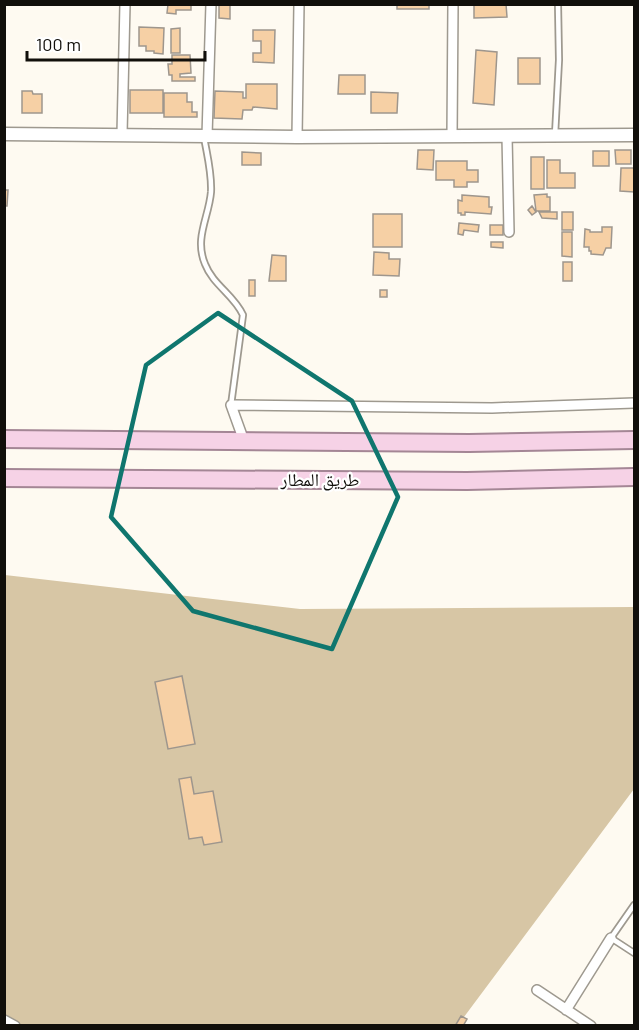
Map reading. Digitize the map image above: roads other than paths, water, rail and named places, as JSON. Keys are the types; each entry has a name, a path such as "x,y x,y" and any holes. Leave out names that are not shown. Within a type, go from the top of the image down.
{"highway":[{"path":"4,439 470,443 634,440"},
{"name":"طريق المطار","path":"4,478 467,481 634,477"}],"street":[{"path":"122,134 125,4"},
{"path":"205,136 211,4"},
{"path":"297,137 299,4"},
{"path":"452,136 453,4"},
{"path":"4,134 297,137 634,135"},
{"path":"507,136 509,232"},
{"path":"244,441 231,405 492,408 634,403"},
{"path":"566,1010 612,938"},
{"path":"537,990 591,1026"},
{"path":"4,1020 15,1026"}],"lane":[{"path":"555,135 559,60 558,4"},
{"path":"205,136 211,195 201,231 204,262 213,281 238,306 243,315 231,405"},
{"path":"634,905 612,938 634,953"}]}
